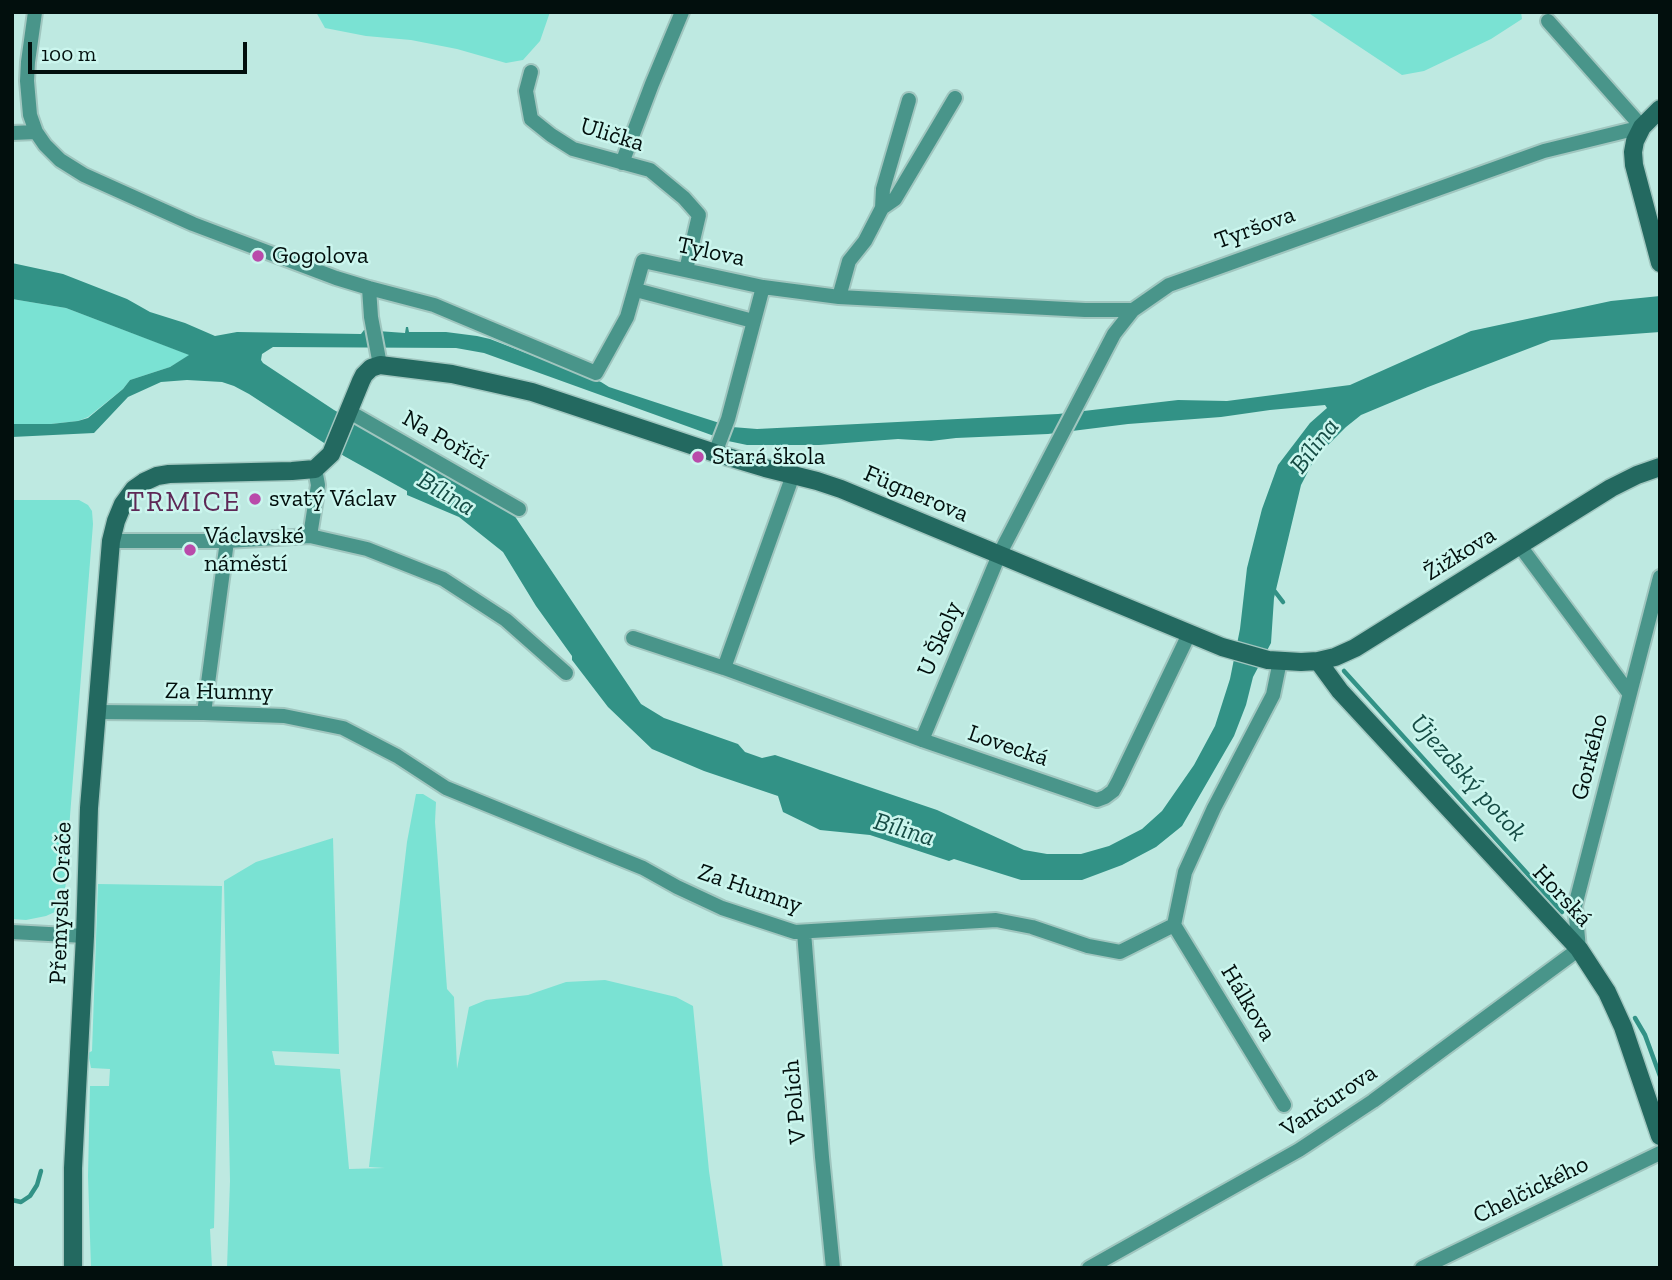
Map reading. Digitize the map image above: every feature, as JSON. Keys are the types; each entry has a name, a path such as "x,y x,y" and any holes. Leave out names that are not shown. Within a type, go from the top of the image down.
{"main road":[{"path":"1660,109 1642,127 1633,152 1634,165 1660,263"},
{"path":"111,541 123,504 134,489 157,476 315,469 331,454 364,374 378,359"},
{"name":"Fügnerova","path":"378,359 532,392 717,447 793,475 841,489 1222,647 1274,661"},
{"name":"Žižkova","path":"1274,661 1318,660 1335,657 1356,648 1612,488 1660,467"},
{"name":"Přemysla Oráče","path":"73,1268 73,1168 89,808 111,541"},
{"name":"Horská","path":"1318,660 1340,691 1579,949 1606,992 1623,1027 1660,1136"}],"street":[{"path":"36,12 28,62 27,99 36,132 45,145 60,160 93,180 193,223 369,288 378,359"},
{"path":"622,163 682,12"},
{"path":"1548,21 1642,127"},
{"name":"Ulička","path":"531,72 526,92 531,119 573,149 650,170 684,198 699,215 686,270"},
{"path":"882,208 895,199 955,98"},
{"path":"839,298 849,261 865,241 882,208 883,189 909,100"},
{"name":"Tyršova","path":"999,555 1114,334 1133,310 1168,285 1545,151 1642,127"},
{"path":"12,133 36,132"},
{"name":"Tylova","path":"369,288 434,305 596,373 627,317 643,261 763,287 839,298 1133,310"},
{"path":"717,447 763,287"},
{"path":"636,290 753,321"},
{"name":"Na Poříčí","path":"348,411 519,509"},
{"path":"310,536 318,485 315,469"},
{"path":"723,668 793,475"},
{"path":"111,541 227,541 310,536 368,549 443,579 506,620 566,673"},
{"path":"204,713 227,541"},
{"path":"1520,546 1629,694"},
{"name":"U Školy","path":"922,740 999,555"},
{"name":"Gorkého","path":"1579,949 1575,906 1660,577"},
{"name":"Lovecká","path":"633,638 1097,800 1105,797 1118,782 1189,634"},
{"path":"1174,925 1185,872 1214,808 1273,695 1274,661"},
{"name":"Za Humny","path":"96,712 284,716 343,728 397,756 446,788 643,868 722,908 795,932 996,920 1032,927 1088,946 1120,952 1174,925"},
{"name":"Hálkova","path":"1174,925 1284,1105"},
{"path":"12,932 85,936"},
{"name":"V Polích","path":"804,932 833,1268"},
{"name":"Vančurova","path":"1089,1268 1299,1150 1373,1101 1579,949"},
{"name":"Chelčického","path":"1422,1268 1660,1153"}],"shaded area":[{"path":"316,12 550,12 540,41 523,60 506,63 411,40 366,36 325,28"},
{"path":"1307,12 1521,12 1522,19 1491,39 1424,71 1402,75"},
{"path":"12,299 66,308 190,355 170,367 130,380 123,389 88,417 78,421 12,424"},
{"path":"12,500 79,500 92,511 93,524 65,893 57,911 26,920 12,919"},
{"path":"416,794 423,794 436,802 435,822 447,989 454,997 457,1069 469,1007 486,1000 528,995 566,982 605,980 676,997 693,1006 709,1171 723,1268 227,1268 230,1181 224,881 256,862 333,838 339,1054 272,1051 275,1065 340,1069 349,1169 385,1168 369,1167 407,842"},
{"path":"98,884 222,886 214,1228 210,1229 212,1268 91,1268 88,1176 90,1086 109,1086 110,1069 91,1068 88,1053 92,1051"}],"water":[{"name":"Bílina","path":"12,263 63,274 127,299 150,312 215,336 237,332 361,334 364,330 405,333 408,327 409,332 446,332 477,336 609,387 732,427 757,429 1058,414 1178,400 1227,401 1350,385 1471,331 1611,301 1660,296 1660,332 1551,340 1361,415 1346,427 1315,458 1301,485 1274,598 1271,643 1253,677 1234,736 1182,826 1156,847 1122,865 1082,880 1021,880 954,859 949,861 870,835 820,830 783,812 778,796 704,771 652,749 608,707 572,660 572,656 536,606 503,552 459,517 407,495 407,491 344,456 234,386 222,382 187,380 161,382 128,397 94,433 12,437 12,424 51,424 88,418 130,380 170,367 189,355 66,308 12,299","holes":["273,347 456,348 484,353 728,441 747,445 819,445 898,439 931,441 1048,434 1270,410 1325,405 1327,408 1310,423 1278,465 1262,509 1247,568 1240,629 1230,679 1215,726 1194,765 1162,811 1142,829 1109,846 1081,854 1047,854 1024,850 937,810 775,755 762,758 745,752 738,744 664,718 641,704 514,515 498,502 334,410 261,360 262,354"]}],"waterway":[{"name":"Újezdský potok","path":"1273,589 1283,602"},
{"name":"Újezdský potok","path":"1344,671 1562,912"},
{"name":"Újezdský potok","path":"1635,1018 1645,1035 1660,1076"},
{"path":"12,1200 21,1202 30,1196 41,1171"}],"place":[{"name":"Gogolova","path":"258,256"},
{"name":"Stará škola","path":"698,457"},
{"name":"svatý Václav","path":"255,499"},
{"name":"Václavské náměstí","path":"190,550"}],"district":[{"name":"TRMICE","path":"184,503"}]}
